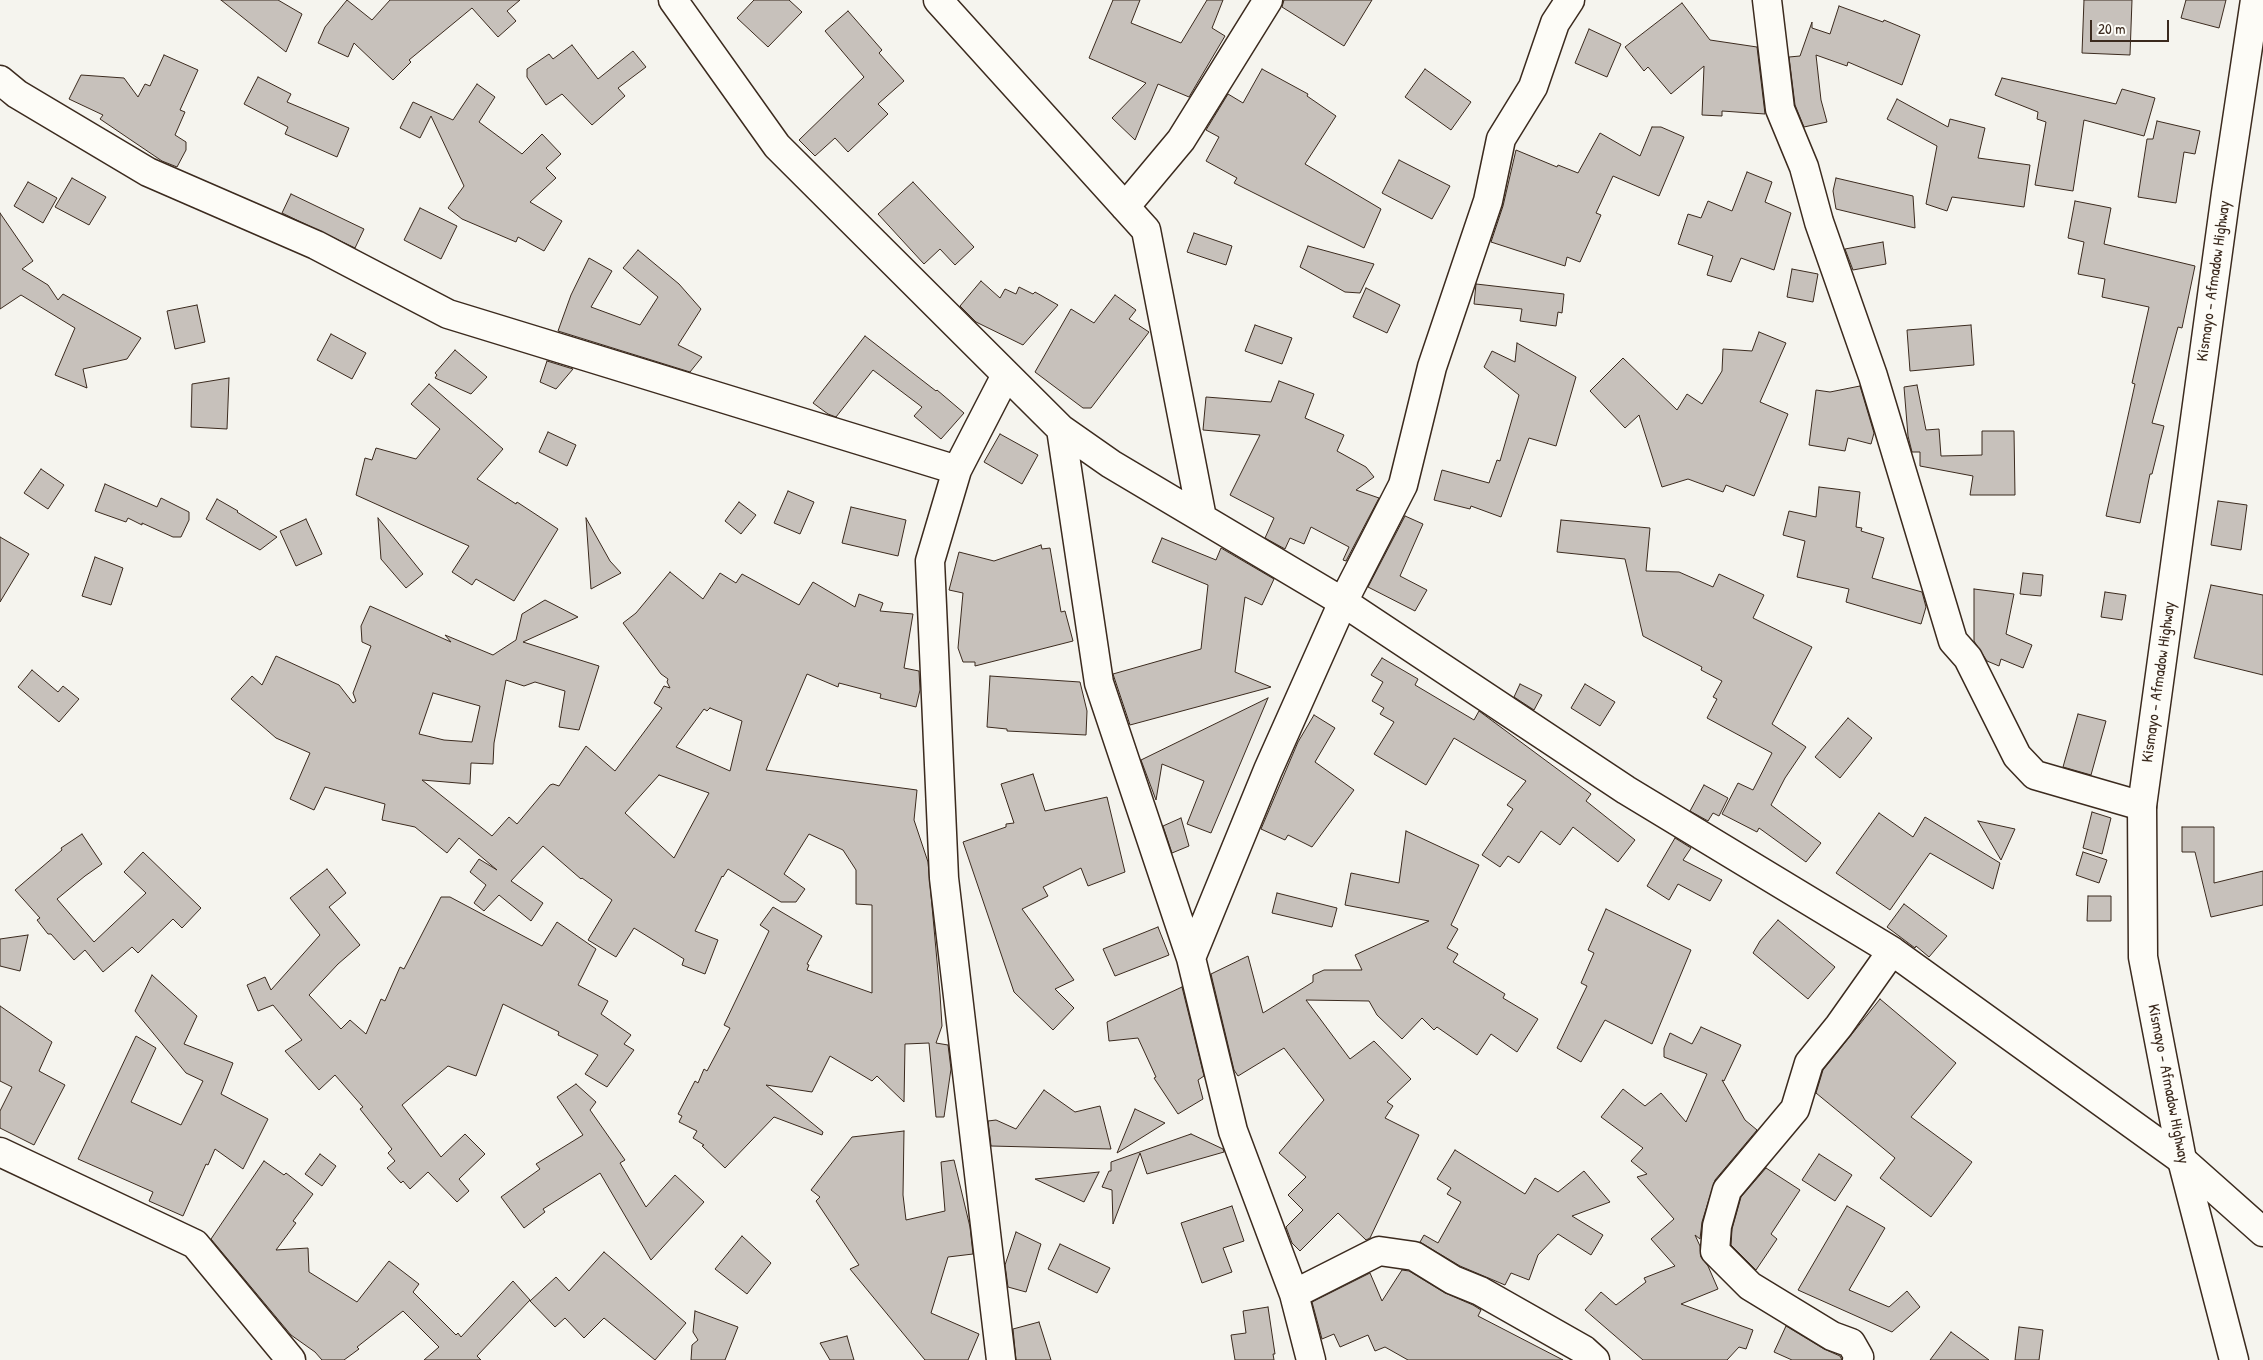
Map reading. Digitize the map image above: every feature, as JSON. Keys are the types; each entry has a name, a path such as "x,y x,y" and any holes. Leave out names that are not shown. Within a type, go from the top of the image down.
{"street":[{"path":"674,0 777,146 1061,429 1111,464 1343,602 1626,790 1892,951 2182,1160 2263,1232"},
{"path":"938,0 1146,230 1202,518"},
{"path":"1125,207 1181,140 1268,0"},
{"path":"1191,958 1268,770 1343,602 1403,484 1432,367 1488,201 1501,139 1534,87 1554,23 1570,0"},
{"path":"1767,0 1780,109 1804,167 1819,222 1873,376 1953,641 1968,658 2017,756 2035,775 2142,806"},
{"name":"Kismayo - Afmadow Highway","path":"2234,1360 2182,1160 2143,957 2142,806 2254,0"},
{"path":"0,80 17,94 148,172 316,245 448,314 957,470"},
{"path":"1001,1360 944,868 930,561 957,470 1006,375"},
{"path":"1061,429 1099,683 1191,958 1233,1131 1294,1294 1311,1360"},
{"path":"1857,1360 1859,1356 1851,1343 1832,1336 1750,1286 1715,1251 1717,1226 1727,1190 1795,1109 1809,1064 1839,1026 1892,951"},
{"path":"0,1152 195,1244 291,1360"},
{"path":"1294,1294 1379,1251 1414,1256 1453,1280 1480,1291 1575,1345 1595,1360"}],"building":[{"path":"221,0 278,0 302,14 286,52"},
{"path":"347,0 372,20 390,0 520,0 507,11 516,21 498,37 472,8 409,60 411,62 393,80 354,43 348,57 318,43 325,27"},
{"path":"754,0 789,0 802,12 768,47 737,18"},
{"path":"1113,0 1140,0 1131,23 1181,43 1207,0 1223,0 1212,28 1225,36 1189,97 1158,84 1135,140 1112,118 1146,83 1089,58"},
{"path":"1284,0 1372,0 1344,46 1282,7"},
{"path":"2084,0 2132,0 2130,55 2082,53"},
{"path":"2186,0 2226,0 2219,28 2181,18"},
{"path":"1682,3 1710,40 1757,47 1765,114 1722,111 1722,116 1702,115 1704,66 1671,94 1648,67 1644,71 1625,47"},
{"path":"1839,6 1883,22 1884,20 1920,35 1902,85 1848,62 1847,66 1816,55 1821,100 1827,122 1804,127 1795,105 1789,57 1800,56 1812,22 1812,28 1830,34"},
{"path":"848,11 882,50 879,53 904,81 878,104 888,114 848,152 835,138 815,156 799,140 864,77 825,31"},
{"path":"1589,29 1621,44 1607,77 1575,63"},
{"path":"572,45 598,79 633,51 646,67 618,88 625,96 592,125 562,94 546,105 527,77 527,69 549,54 553,59"},
{"path":"164,55 198,70 180,110 185,112 175,135 186,142 186,150 177,167 162,161 100,119 103,115 69,99 81,75 124,78 138,97 145,84 150,86"},
{"path":"1262,69 1308,94 1307,96 1336,116 1305,164 1381,209 1364,248 1234,183 1237,178 1206,161 1219,137 1206,130 1228,94 1243,103"},
{"path":"1425,69 1471,102 1451,130 1405,97"},
{"path":"258,77 291,94 287,102 349,128 337,157 285,134 288,127 244,104"},
{"path":"2002,78 2116,104 2122,89 2155,98 2144,136 2084,120 2073,191 2035,185 2046,122 2037,119 2038,112 1995,95"},
{"path":"477,84 495,97 479,122 522,154 542,134 561,154 546,168 556,178 530,202 562,221 544,251 518,237 516,242 462,219 448,208 464,186 431,116 420,138 400,128 413,102 453,120"},
{"path":"1897,99 1948,127 1950,119 1985,128 1978,158 2030,165 2024,207 1952,197 1947,211 1926,204 1937,146 1887,119"},
{"path":"2157,121 2200,131 2195,154 2184,152 2176,203 2138,197 2147,139 2153,139"},
{"path":"1652,127 1661,127 1684,137 1659,196 1613,176 1596,213 1601,215 1580,262 1567,257 1565,266 1491,242 1503,206 1516,150 1557,167 1558,165 1578,173 1600,133 1640,156"},
{"path":"1399,160 1450,186 1432,219 1382,193"},
{"path":"1747,172 1772,182 1765,202 1791,213 1774,270 1741,258 1731,282 1707,275 1713,256 1678,244 1688,214 1701,218 1708,201 1732,211"},
{"path":"72,178 106,197 89,225 55,207"},
{"path":"1836,178 1913,196 1915,228 1836,209 1833,191"},
{"path":"28,182 57,198 43,223 14,206"},
{"path":"913,182 974,247 955,265 940,249 924,264 878,214"},
{"path":"291,194 364,229 355,248 282,213"},
{"path":"2075,201 2111,208 2104,244 2195,266 2182,328 2178,327 2152,423 2164,426 2152,474 2150,474 2140,523 2106,516 2135,384 2132,383 2149,307 2102,297 2105,279 2078,274 2084,242 2068,238"},
{"path":"420,208 457,226 441,259 404,240"},
{"path":"0,213 33,261 22,269 48,285 58,300 63,294 141,338 127,359 83,369 87,388 55,375 75,328 21,295 0,309"},
{"path":"1194,233 1232,246 1226,265 1187,252"},
{"path":"1883,242 1886,264 1853,270 1845,249"},
{"path":"1308,246 1374,264 1360,293 1345,292 1300,267"},
{"path":"638,250 679,284 701,309 678,345 702,357 690,372 558,331 571,295 589,258 612,271 591,307 640,325 658,297 623,268"},
{"path":"1792,269 1818,274 1813,302 1787,297"},
{"path":"981,281 1000,298 1005,289 1016,294 1019,287 1033,294 1035,292 1058,305 1023,345 976,322 960,306"},
{"path":"1476,284 1564,294 1562,313 1558,312 1556,326 1520,321 1522,309 1474,304"},
{"path":"1366,288 1400,305 1387,333 1353,317"},
{"path":"1115,295 1136,310 1129,319 1149,332 1091,408 1083,408 1035,372 1071,309 1094,323"},
{"path":"197,305 205,342 175,349 167,311"},
{"path":"1255,325 1292,338 1282,364 1245,351"},
{"path":"1971,325 1974,365 1910,371 1907,330"},
{"path":"1759,332 1786,343 1760,402 1788,414 1754,496 1726,485 1723,492 1688,479 1662,487 1639,415 1625,428 1590,391 1623,358 1677,410 1687,394 1702,404 1722,371 1723,349 1752,351"},
{"path":"331,334 366,353 352,379 317,360"},
{"path":"865,336 937,390 964,413 941,439 914,416 922,407 873,370 836,417 828,414 813,403"},
{"path":"1517,343 1576,377 1556,446 1529,438 1501,517 1471,506 1470,509 1434,500 1442,470 1489,483 1497,460 1500,461 1519,395 1484,367 1492,351 1515,362"},
{"path":"455,350 487,377 471,394 435,378 437,375 435,373"},
{"path":"547,361 573,369 556,389 540,382"},
{"path":"229,378 227,429 191,427 192,384"},
{"path":"1279,381 1314,394 1305,418 1344,435 1337,451 1366,467 1374,477 1356,490 1379,498 1346,561 1343,560 1349,547 1311,527 1304,544 1290,538 1285,549 1265,538 1274,518 1230,495 1260,435 1203,430 1206,397 1271,402"},
{"path":"429,384 503,449 477,479 558,529 514,601 476,579 472,585 452,572 469,546 356,495 365,458 372,460 376,448 416,459 440,429 411,404"},
{"path":"1917,385 1926,430 1939,429 1941,456 1982,455 1982,431 2014,431 2015,495 1970,495 1973,476 1920,466 1920,452 1912,452 1908,436 1904,387"},
{"path":"1860,386 1874,433 1871,444 1848,438 1845,451 1809,445 1816,390 1830,392"},
{"path":"548,432 576,445 567,466 539,452"},
{"path":"1000,434 1038,455 1022,484 984,462"},
{"path":"41,469 64,485 48,509 24,493"},
{"path":"105,484 157,507 161,498 189,512 189,520 181,537 173,537 128,518 126,522 95,511"},
{"path":"1819,487 1860,492 1856,527 1862,528 1861,531 1884,538 1872,578 1922,592 1926,607 1921,624 1846,602 1849,589 1797,577 1805,541 1783,535 1789,511 1816,517"},
{"path":"788,491 814,502 800,534 774,523"},
{"path":"217,499 277,537 260,550 206,519"},
{"path":"2218,501 2247,505 2241,550 2211,545"},
{"path":"739,502 756,515 741,534 725,521"},
{"path":"851,507 906,520 898,556 842,543"},
{"path":"1405,516 1423,524 1400,576 1427,590 1415,611 1368,587"},
{"path":"378,518 423,574 406,588 381,559"},
{"path":"586,518 610,561 621,573 591,589"},
{"path":"306,519 322,554 296,566 280,531"},
{"path":"1561,520 1650,528 1646,571 1679,572 1713,587 1719,574 1764,595 1753,618 1812,647 1772,724 1806,747 1785,778 1771,805 1821,843 1806,862 1759,828 1757,832 1722,814 1738,783 1753,790 1772,753 1707,718 1717,699 1713,697 1722,681 1701,670 1702,667 1643,636 1625,559 1557,552"},
{"path":"0,537 29,554 0,602"},
{"path":"1162,538 1216,560 1221,548 1274,579 1262,605 1245,597 1235,672 1271,687 1130,725 1113,674 1201,649 1208,585 1152,562"},
{"path":"1041,545 1042,549 1050,548 1061,612 1065,611 1073,641 975,666 975,662 963,662 958,648 963,593 949,590 959,552 994,561"},
{"path":"95,557 123,568 111,605 82,596"},
{"path":"670,572 703,599 720,573 736,583 742,574 799,605 813,582 855,607 859,594 883,603 880,611 913,614 904,668 919,671 920,690 916,707 880,698 881,694 839,683 838,687 807,674 766,770 917,790 914,820 928,862 940,994 942,1026 936,1043 948,1045 951,1069 944,1117 936,1117 929,1043 905,1044 904,1102 877,1076 872,1081 830,1056 812,1092 766,1085 823,1132 822,1135 774,1117 725,1168 702,1146 704,1145 693,1138 697,1131 679,1122 682,1116 678,1114 695,1081 698,1083 704,1069 707,1071 730,1028 724,1025 769,931 760,925 773,907 822,936 807,964 809,965 807,970 872,993 872,905 856,904 856,870 843,850 809,834 784,874 805,889 796,902 781,902 728,869 722,876 695,931 718,940 705,974 682,965 684,959 634,928 616,957 588,940 612,900 581,879 543,846 511,881 543,903 531,921 499,895 484,911 474,903 486,885 470,872 479,859 497,870 459,838 447,853 415,827 382,820 385,804 325,787 314,810 290,799 310,753 276,738 231,699 252,676 262,685 276,656 339,685 353,703 356,701 353,693 371,646 362,642 361,626 370,606 451,642 445,635 493,655 516,640 522,614 545,600 578,617 523,642 599,666 579,730 559,727 565,691 535,682 524,686 506,680 494,743 493,764 471,763 470,784 422,780 492,836 509,817 517,824 550,785 559,786 586,746 615,771 662,708 654,703 664,686 670,688 667,682 668,679 661,674 623,623 636,613","holes":["433,693 480,706 472,742 444,740 419,734","710,708 742,721 730,771 676,747 704,709 707,711","659,775 709,793 674,858 625,813"]},
{"path":"2023,573 2043,575 2041,596 2020,594"},
{"path":"2211,585 2263,595 2263,675 2194,658"},
{"path":"1974,589 2014,594 2006,634 2032,645 2023,668 2001,659 1999,666 1987,661 1974,641"},
{"path":"2105,592 2126,595 2122,620 2101,617"},
{"path":"1382,658 1418,679 1415,685 1474,720 1479,711 1591,794 1586,801 1635,840 1618,862 1573,827 1560,845 1541,831 1519,863 1508,856 1500,867 1482,855 1513,809 1507,805 1526,781 1454,738 1426,785 1374,754 1394,722 1380,714 1384,708 1372,701 1383,682 1371,675"},
{"path":"32,670 58,692 63,686 79,699 59,722 18,687"},
{"path":"990,676 1080,682 1087,711 1086,735 1007,731 1007,729 987,727"},
{"path":"1520,684 1542,695 1534,710 1514,697"},
{"path":"1585,684 1615,702 1600,726 1571,708"},
{"path":"1268,698 1211,833 1187,824 1204,781 1162,764 1156,800 1141,760"},
{"path":"2078,714 2106,721 2091,775 2063,767"},
{"path":"1314,715 1335,728 1315,762 1354,790 1312,847 1288,835 1285,840 1261,829 1298,742"},
{"path":"1848,718 1872,738 1840,778 1815,757"},
{"path":"1033,774 1045,811 1107,797 1125,872 1088,886 1081,868 1043,887 1048,896 1022,909 1074,980 1055,989 1074,1008 1053,1030 1014,992 963,842 1006,827 1006,824 1014,823 1001,784"},
{"path":"1704,785 1728,798 1719,816 1713,813 1708,821 1690,811"},
{"path":"2092,812 2111,818 2102,854 2083,848"},
{"path":"1879,813 1913,837 1925,817 2000,863 1993,889 1930,853 1890,910 1836,873"},
{"path":"1181,818 1189,846 1172,853 1163,826"},
{"path":"1978,821 2015,829 2001,860"},
{"path":"2182,827 2214,827 2214,883 2263,871 2263,905 2211,917 2195,852 2182,852"},
{"path":"1406,831 1479,865 1451,925 1458,929 1447,948 1458,954 1453,962 1505,994 1503,998 1538,1019 1517,1052 1491,1034 1477,1055 1437,1027 1434,1030 1422,1018 1402,1039 1377,1015 1369,1001 1306,1000 1350,1059 1374,1041 1411,1079 1387,1102 1393,1106 1385,1118 1419,1135 1370,1238 1366,1240 1338,1213 1300,1251 1292,1243 1286,1227 1303,1210 1288,1195 1306,1177 1279,1153 1324,1100 1284,1048 1238,1076 1234,1070 1211,974 1248,956 1263,1013 1313,982 1313,975 1324,970 1362,970 1355,955 1429,921 1345,905 1351,873 1399,883"},
{"path":"82,834 102,864 57,899 94,942 146,893 124,872 143,852 201,908 182,928 173,919 138,953 132,947 103,972 85,950 74,960 51,934 48,934 37,920 40,918 15,890 62,850 61,848"},
{"path":"1675,838 1691,848 1683,860 1722,880 1710,901 1678,884 1669,900 1647,886"},
{"path":"2083,852 2107,860 2099,883 2076,875"},
{"path":"327,869 346,893 329,907 360,945 338,964 309,995 341,1029 350,1020 366,1034 381,999 385,1001 400,967 404,969 441,897 450,897 542,946 557,922 596,949 578,985 608,1001 601,1014 631,1035 624,1044 634,1050 607,1087 585,1074 598,1055 558,1035 559,1032 503,1004 476,1076 448,1066 402,1105 441,1157 465,1134 485,1154 459,1179 469,1191 457,1202 428,1172 410,1189 403,1181 401,1183 387,1168 395,1161 388,1153 392,1149 360,1109 363,1107 335,1075 319,1090 285,1051 302,1040 273,1005 258,1011 247,985 265,977 271,990 320,935 290,898"},
{"path":"1277,893 1337,908 1332,927 1272,913"},
{"path":"2088,896 2111,896 2111,921 2087,921"},
{"path":"1904,904 1947,936 1929,957 1887,927"},
{"path":"1606,909 1691,950 1652,1044 1605,1020 1581,1062 1557,1048 1587,986 1581,983 1594,953 1588,950"},
{"path":"1778,920 1835,967 1808,999 1753,953 1760,941"},
{"path":"1158,927 1169,955 1115,976 1103,949"},
{"path":"28,935 20,971 0,966 0,939"},
{"path":"152,975 197,1016 184,1044 233,1063 221,1094 268,1119 243,1169 215,1149 208,1165 206,1164 183,1216 149,1201 153,1192 78,1159 136,1036 156,1048 131,1102 181,1125 203,1081 186,1073 135,1011"},
{"path":"1182,987 1204,1076 1198,1080 1203,1099 1178,1114 1154,1078 1156,1077 1138,1038 1109,1041 1107,1022"},
{"path":"1880,999 1956,1063 1911,1117 1972,1162 1931,1217 1880,1178 1895,1158 1816,1093 1823,1070"},
{"path":"0,1006 52,1042 39,1071 65,1085 34,1145 0,1128 0,1111 12,1087 0,1081"},
{"path":"1701,1027 1741,1045 1724,1081 1722,1080 1745,1120 1757,1130 1715,1180 1702,1222 1700,1239 1695,1235 1700,1246 1701,1257 1708,1266 1718,1289 1681,1304 1753,1330 1746,1349 1739,1347 1727,1360 1643,1360 1585,1310 1601,1292 1616,1305 1646,1282 1644,1278 1675,1266 1651,1239 1674,1219 1637,1177 1647,1174 1631,1161 1643,1148 1601,1117 1623,1089 1645,1106 1661,1093 1686,1122 1707,1074 1664,1057 1664,1048 1670,1033 1692,1044"},
{"path":"576,1084 596,1102 590,1110 625,1160 620,1163 646,1207 675,1175 704,1202 651,1260 600,1173 543,1209 545,1212 524,1228 501,1197 540,1169 536,1164 583,1135 557,1097"},
{"path":"1044,1090 1075,1112 1100,1106 1111,1149 991,1146 988,1121 996,1120 1016,1129"},
{"path":"1135,1109 1165,1123 1117,1153"},
{"path":"904,1131 903,1195 906,1220 945,1211 941,1162 954,1160 970,1227 973,1254 948,1257 931,1313 979,1334 968,1360 925,1360 850,1269 859,1265 816,1201 820,1197 811,1190 852,1137"},
{"path":"1191,1134 1223,1149 1224,1152 1147,1174 1140,1153 1113,1224 1112,1190 1102,1187 1109,1171 1111,1171 1111,1162"},
{"path":"1455,1150 1525,1194 1535,1178 1558,1192 1584,1171 1610,1202 1572,1216 1603,1235 1591,1255 1558,1234 1538,1255 1529,1280 1511,1273 1505,1285 1460,1266 1420,1242 1424,1235 1438,1243 1461,1202 1447,1194 1451,1188 1437,1179"},
{"path":"320,1154 336,1166 322,1186 305,1174"},
{"path":"1819,1154 1852,1175 1835,1201 1802,1180"},
{"path":"264,1161 284,1175 286,1173 313,1194 293,1221 296,1223 276,1250 308,1248 309,1272 357,1302 389,1261 419,1284 413,1292 456,1335 458,1333 461,1337 513,1281 530,1300 477,1356 481,1360 424,1360 439,1347 403,1311 357,1347 359,1349 344,1360 322,1360 315,1352 291,1335 211,1239"},
{"path":"1766,1168 1800,1190 1771,1234 1777,1239 1756,1270 1731,1245 1732,1229 1741,1197"},
{"path":"1099,1172 1084,1202 1035,1179"},
{"path":"1232,1206 1244,1241 1223,1248 1232,1272 1202,1283 1181,1223"},
{"path":"1847,1206 1885,1228 1849,1290 1889,1307 1907,1291 1920,1307 1892,1332 1798,1290"},
{"path":"1016,1232 1041,1244 1026,1292 1008,1287 1005,1265"},
{"path":"742,1236 771,1263 747,1294 715,1269"},
{"path":"1060,1244 1110,1268 1097,1293 1048,1269"},
{"path":"604,1252 686,1323 655,1360 604,1318 584,1338 565,1318 555,1327 530,1301 556,1277 569,1291"},
{"path":"1402,1270 1409,1271 1445,1293 1473,1305 1481,1310 1478,1316 1563,1360 1408,1360 1385,1347 1375,1351 1368,1335 1340,1347 1334,1334 1322,1339 1312,1302 1370,1273 1382,1301"},
{"path":"1268,1307 1275,1354 1273,1354 1274,1360 1235,1360 1231,1335 1246,1333 1243,1311"},
{"path":"695,1311 738,1327 725,1360 691,1360 692,1345 698,1340 693,1332"},
{"path":"1039,1322 1051,1360 1016,1360 1013,1329"},
{"path":"1786,1326 1824,1349 1840,1356 1842,1360 1792,1360 1774,1352"},
{"path":"2019,1327 2043,1330 2039,1360 2015,1360"},
{"path":"1951,1332 1989,1360 1930,1360"},
{"path":"847,1336 854,1360 830,1360 820,1343"}]}
